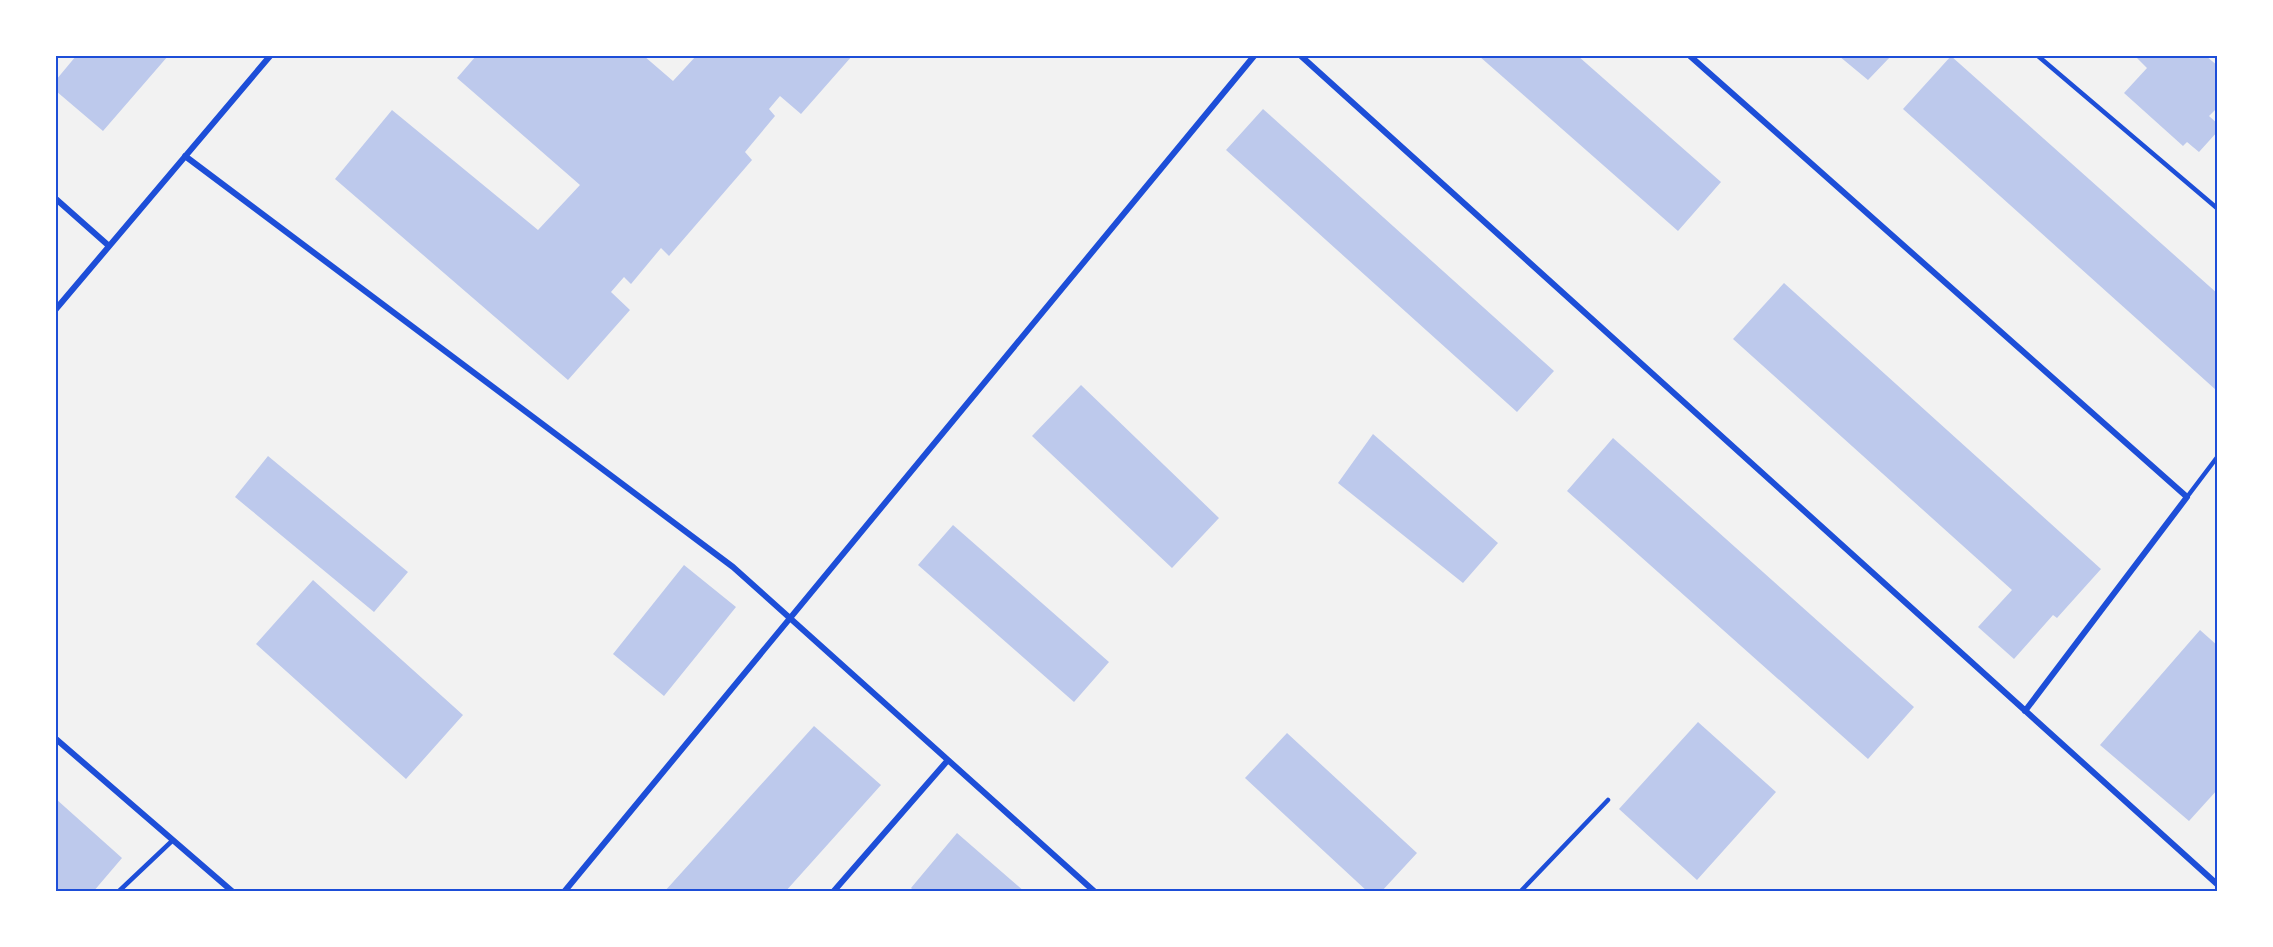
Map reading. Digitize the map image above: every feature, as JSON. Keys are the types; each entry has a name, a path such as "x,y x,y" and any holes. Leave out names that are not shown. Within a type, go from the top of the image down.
{"street":[{"path":"56,309 270,56"},
{"path":"564,891 1254,56"},
{"path":"1301,56 2217,885"},
{"path":"1690,56 2187,497 2025,711"},
{"path":"185,156 733,567 1095,891"},
{"path":"56,199 109,246"},
{"path":"56,739 233,891"},
{"path":"835,891 948,760"}],"lane":[{"path":"2038,56 2217,209"},
{"path":"2187,497 2217,456"},
{"path":"1520,891 1608,800"},
{"path":"118,891 173,840"}],"building":[{"path":"76,56 168,56 103,131 56,91 56,80"},
{"path":"476,56 644,56 673,81 696,56 852,56 801,114 780,96 769,109 775,116 745,152 752,160 669,256 661,248 631,284 624,277 611,292 630,310 568,380 335,179 392,110 538,230 580,185 457,78"},
{"path":"1479,56 1578,56 1721,182 1678,231"},
{"path":"1839,56 1891,56 1868,80"},
{"path":"1951,56 2218,294 2216,390 1903,109"},
{"path":"2140,56 2206,56 2218,66 2218,107 2209,116 2218,124 2218,131 2199,152 2187,142 2183,146 2124,93 2147,68 2137,58"},
{"path":"1263,109 1554,371 1517,412 1226,150"},
{"path":"1784,283 2101,569 2057,618 2053,615 2014,659 1978,627 2012,590 1733,339"},
{"path":"1081,385 1219,518 1172,568 1032,436"},
{"path":"1373,434 1498,543 1463,583 1338,483"},
{"path":"1613,438 1914,707 1868,759 1567,491"},
{"path":"268,456 408,572 374,612 235,497"},
{"path":"953,525 1109,662 1074,702 918,565"},
{"path":"684,565 736,607 664,696 613,654"},
{"path":"313,580 463,715 406,779 256,644"},
{"path":"2200,630 2218,646 2218,789 2189,821 2100,745"},
{"path":"1698,722 1776,792 1697,880 1619,809"},
{"path":"814,726 881,785 785,892 664,892"},
{"path":"1287,733 1417,853 1381,892 1368,892 1245,778"},
{"path":"56,799 122,858 93,892 56,892"},
{"path":"957,833 1025,892 915,892 911,888"}]}
